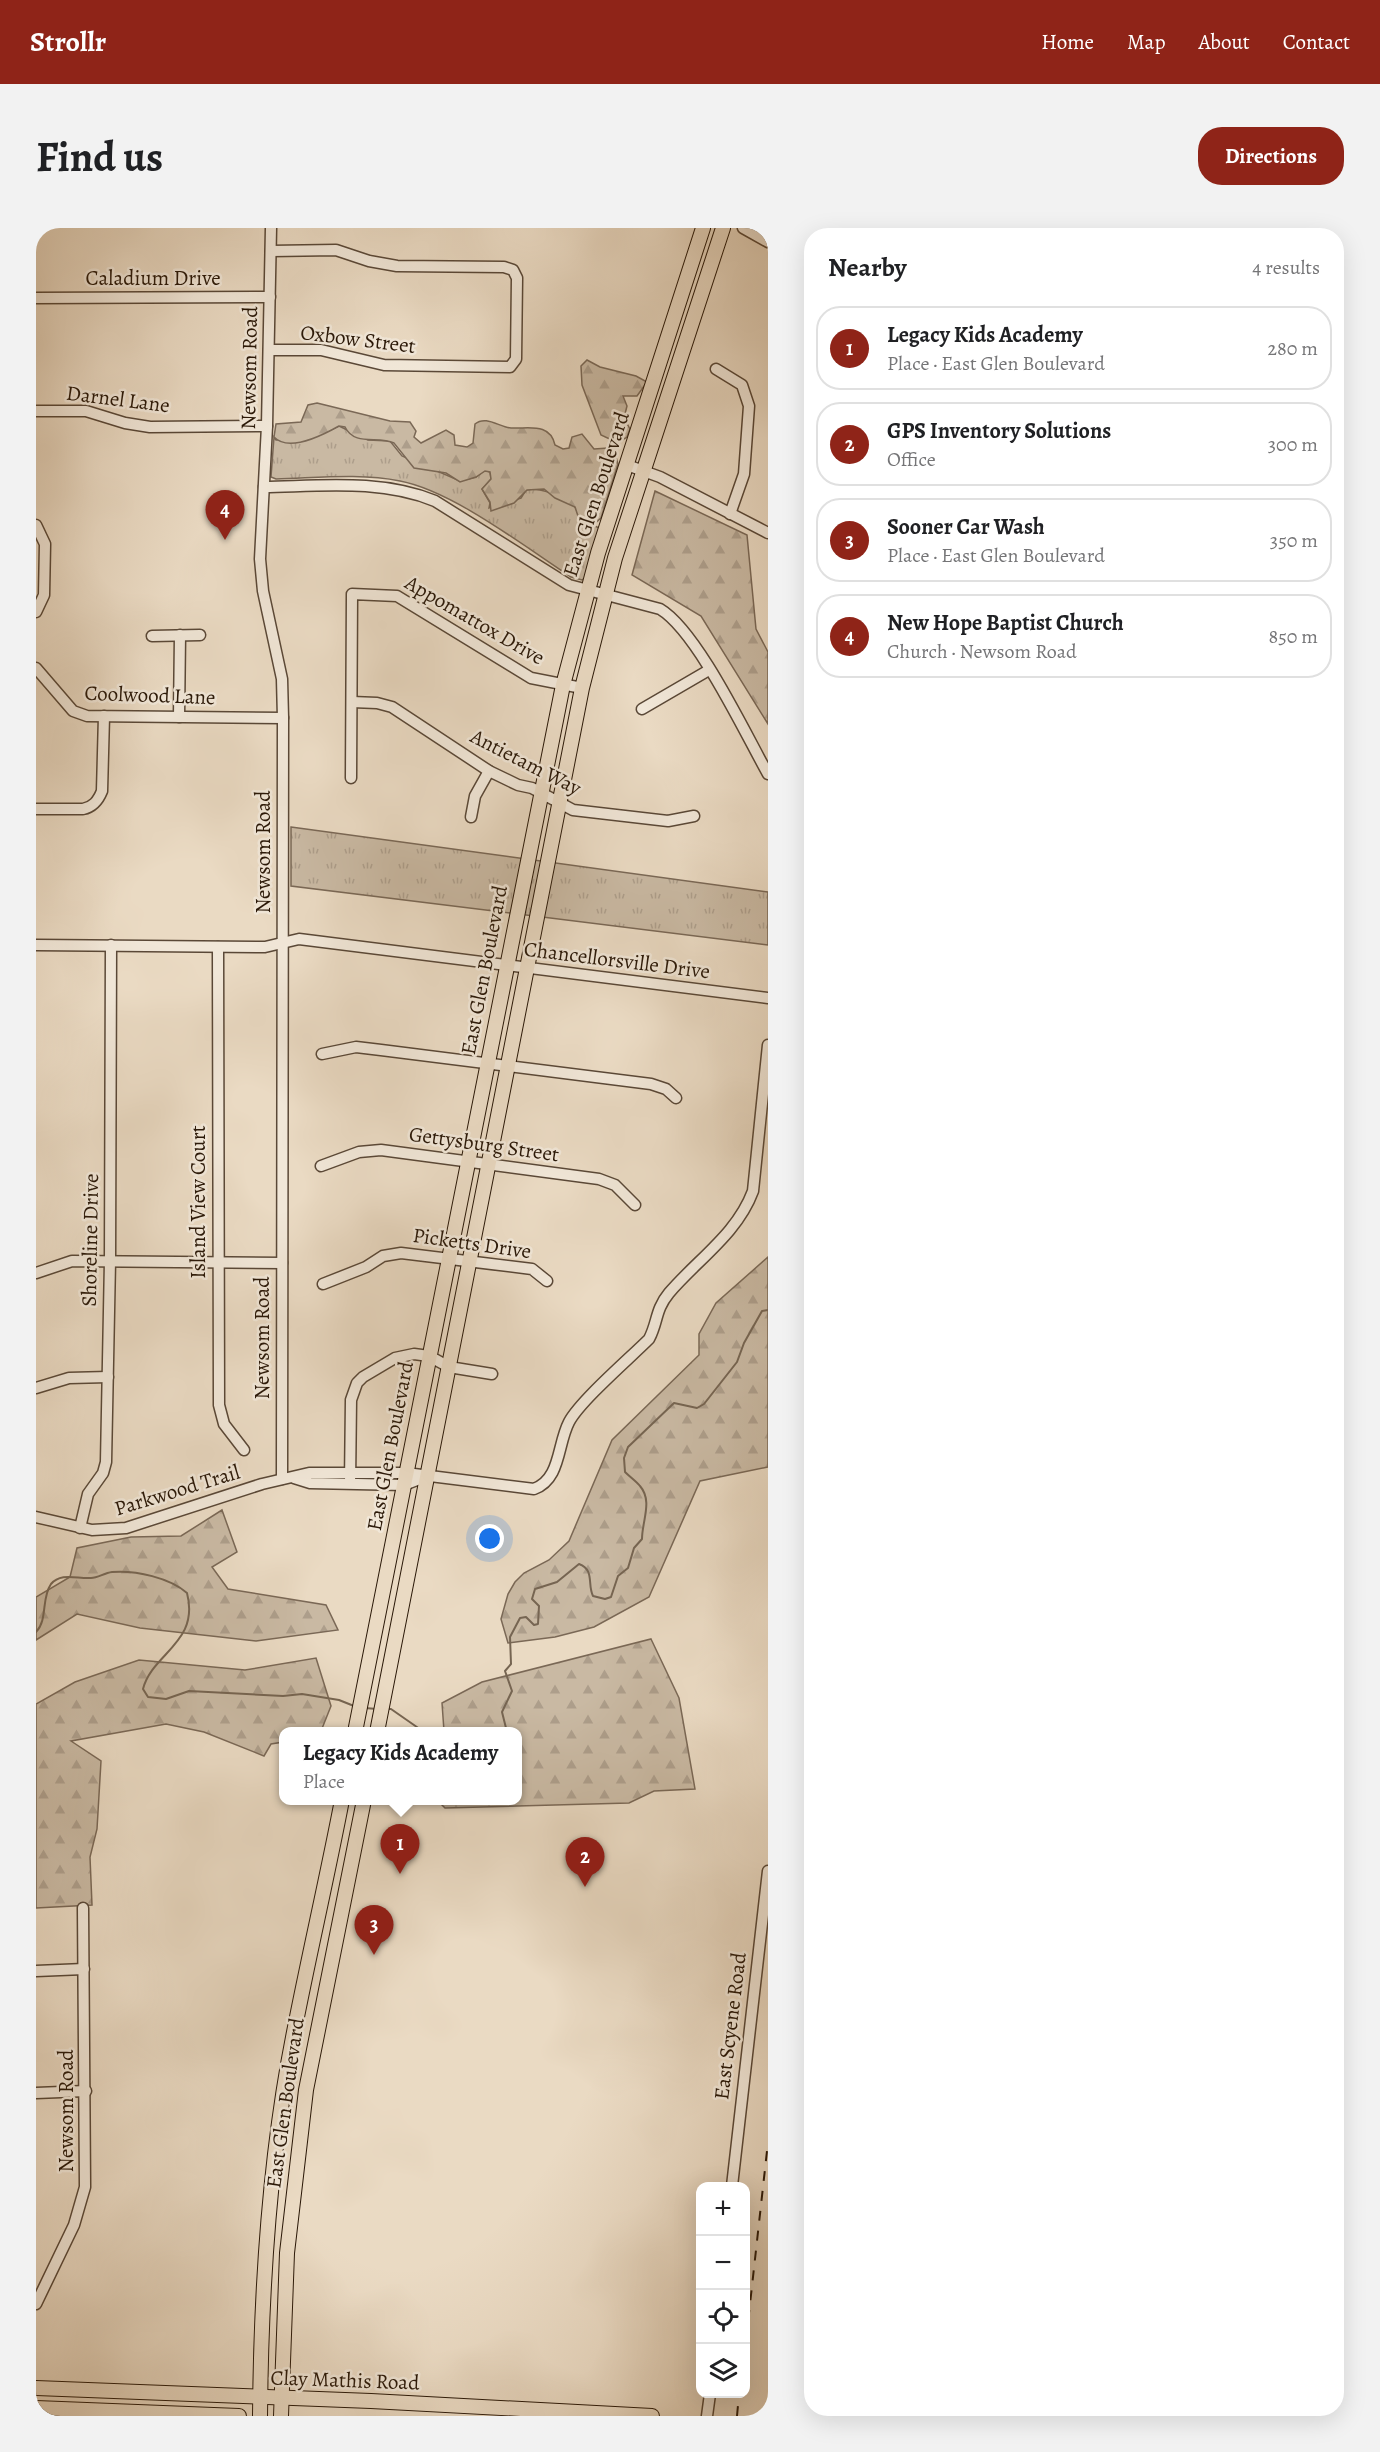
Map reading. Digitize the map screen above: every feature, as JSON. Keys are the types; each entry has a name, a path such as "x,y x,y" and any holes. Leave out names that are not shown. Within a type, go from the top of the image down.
{"main road":[{"name":"East Glen Boulevard","path":"356,1727 563,686 587,590 703,228"},
{"name":"East Glen Boulevard","path":"378,1727 582,688 605,595 723,228"},
{"name":"East Glen Boulevard","path":"260,2416 263,2288 271,2197 293,2033 341,1805"},
{"name":"East Glen Boulevard","path":"281,2416 284,2295 294,2181 308,2078 363,1805"},
{"path":"315,1934 336,1938"},
{"name":"Clay Mathis Road","path":"36,2388 371,2401 652,2416"},
{"path":"36,2408 239,2416"}],"street":[{"name":"Newsom Road","path":"271,228 267,426 260,559 263,591 282,680 282,1263 288,1478"},
{"path":"743,228 768,242"},
{"name":"Oxbow Street","path":"269,350 321,350 384,365 510,367 514,364 517,278 513,270 504,267 396,266 369,261 336,250 271,251"},
{"name":"Caladium Drive","path":"36,298 270,297"},
{"path":"716,369 742,385 749,406 744,474 730,514"},
{"name":"Darnel Lane","path":"36,411 86,411 125,423 150,427 267,426"},
{"path":"627,465 644,471 768,533"},
{"path":"264,487 379,486 419,494 435,501 569,585 647,605 669,615 688,636 710,670 768,774"},
{"path":"36,525 45,544 44,595 36,612"},
{"name":"Appomattox Drive","path":"351,778 352,594 397,596 531,678 582,688"},
{"path":"179,717 180,635"},
{"path":"152,636 200,635"},
{"name":"Coolwood Lane","path":"36,668 73,711 87,716 283,718"},
{"path":"642,709 710,670"},
{"name":"Antietam Way","path":"352,702 377,703 392,707 489,771 541,792 573,810 668,821 693,816"},
{"path":"36,809 83,809 91,807 100,798 104,716"},
{"path":"471,817 475,796 489,771"},
{"name":"Chancellorsville Drive","path":"36,945 265,947 282,941 317,940 527,969 768,998"},
{"name":"Shoreline Drive","path":"80,1528 88,1494 105,1468 110,1261 111,945"},
{"name":"Island View Court","path":"218,947 219,1405 225,1424 244,1450"},
{"name":"Parkwood Trail","path":"36,1517 80,1528 101,1530 126,1528 309,1473 350,1478 405,1479 428,1476 534,1489 543,1485 552,1476 570,1420 649,1339 654,1329 656,1313 668,1294 731,1229 748,1205 753,1191 768,1045"},
{"path":"322,1054 356,1047 651,1084 666,1089 676,1098"},
{"name":"Gettysburg Street","path":"321,1166 369,1150 468,1162 599,1179 615,1185 635,1205"},
{"name":"Picketts Drive","path":"324,1284 391,1254 532,1269 547,1281"},
{"path":"36,1273 72,1261 282,1263"},
{"path":"350,1478 351,1400 357,1383 400,1355 429,1356 449,1367 492,1374"},
{"path":"36,1388 69,1378 108,1377"},
{"name":"East Scyene Road","path":"733,2182 768,1871"},
{"name":"Newsom Road","path":"36,2304 74,2225 85,2187 83,1908"},
{"path":"36,1971 84,1969"},
{"path":"36,2093 86,2091"},
{"path":"707,2416 709,2398"}],"green space":[{"path":"587,360 600,367 636,376 647,382 637,396 623,396 627,406 624,418 630,429 627,437 618,443 601,435 582,385 581,366"},
{"path":"317,403 390,421 410,422 416,431 414,437 421,443 446,430 454,435 455,445 467,447 473,443 475,424 484,421 511,428 538,428 548,433 555,445 563,449 569,448 572,437 582,434 594,449 608,448 616,457 618,464 601,518 593,525 581,525 575,507 555,498 544,489 527,490 514,503 491,511 490,502 482,489 491,479 490,472 485,471 476,477 460,482 446,473 414,468 394,443 361,439 349,433 345,427 339,426 315,438 297,443 280,441 274,437 276,424 301,422 308,405"},
{"path":"339,426 368,440 390,441 402,456 460,481 476,477 485,470 490,472 491,479 482,489 490,503 489,508 521,498 526,490 531,489 545,491 566,499 576,509 581,525 593,525 601,529 587,577 582,580 571,577 465,508 421,487 400,481 370,477 276,479 271,477 274,437 276,440 310,439"},
{"path":"655,491 747,535 756,629 768,652 768,724 701,616 632,575"},
{"path":"291,827 768,892 768,945 291,886"},
{"path":"768,1257 768,1467 700,1481 649,1597 594,1627 555,1637 508,1643 501,1619 508,1594 515,1582 524,1573 549,1560 569,1541 612,1440 699,1355 699,1334 716,1303"},
{"path":"222,1510 237,1552 212,1567 228,1589 326,1605 338,1630 256,1641 140,1628 77,1614 36,1640 36,1597 70,1577 77,1548 131,1537 181,1536"},
{"path":"651,1639 679,1698 695,1789 654,1791 629,1803 445,1808 442,1805 522,1805 522,1727 444,1727 442,1703 482,1682"},
{"path":"316,1658 331,1706 323,1727 279,1727 279,1743 271,1744 264,1756 204,1732 166,1724 71,1741 101,1761 97,1829 90,1857 92,1905 36,1908 36,1704 75,1682 139,1660 245,1670"}],"waterway":[{"path":"506,1727 502,1712 512,1691 505,1671 511,1664 510,1637 520,1618 526,1617 534,1625 538,1624 539,1606 532,1599 535,1589 557,1582 579,1564 589,1574 593,1596 605,1599 611,1597 618,1576 628,1568 634,1548 642,1539 646,1511 644,1492 625,1472 624,1458 628,1447 674,1403 697,1408 704,1404 737,1362 744,1343 762,1311 768,1310"},
{"path":"36,1632 42,1621 48,1590 55,1580 70,1577 94,1578 121,1572 152,1576 171,1583 187,1593 189,1610 187,1624 181,1636 148,1677 143,1689 148,1697 166,1699 189,1691 283,1696 302,1694 339,1700 354,1706"},
{"path":"365,1708 377,1709"},
{"path":"386,1709 391,1709 417,1727"}],"railway":[{"path":"750,2304 768,2142"},
{"path":"737,2416 739,2398"}],"place":[{"name":"New Hope Baptist Church","path":"225,540"},
{"name":"Legacy Kids Academy","path":"400,1874"},
{"name":"GPS Inventory Solutions","path":"585,1887"},
{"name":"Sooner Car Wash","path":"374,1955"}]}
